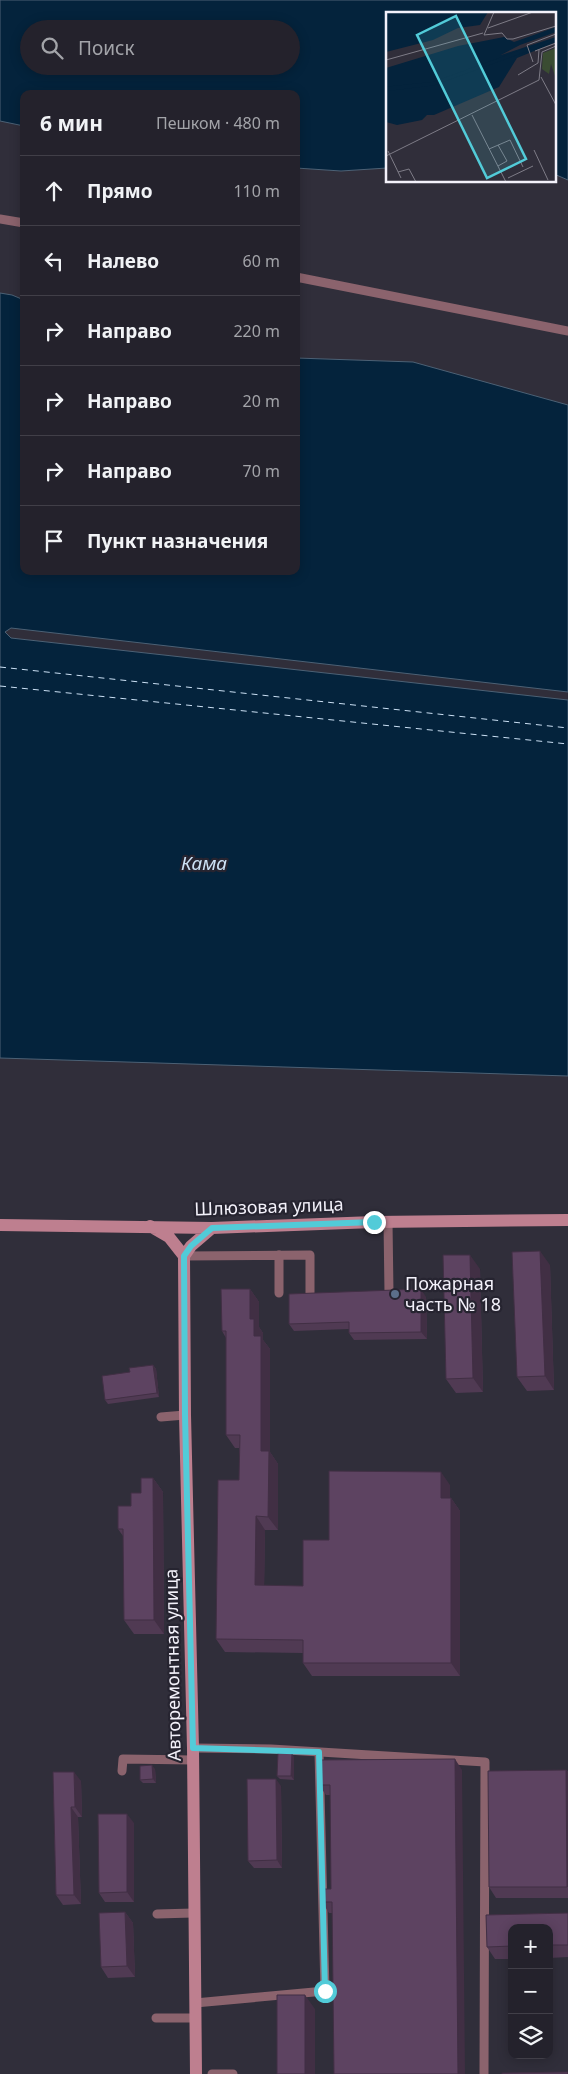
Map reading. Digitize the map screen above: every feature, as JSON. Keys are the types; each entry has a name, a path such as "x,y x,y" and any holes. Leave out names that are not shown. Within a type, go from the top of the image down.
{"street":[{"name":"Шлюзовая улица","path":"0,1225 212,1228 388,1222 568,1220"},
{"path":"150,1226 170,1237 184,1256 191,1246 212,1228"},
{"name":"Авторемонтная улица","path":"184,1256 185,1415 193,1754 196,2074"}],"lane":[{"path":"0,219 20,222"},
{"path":"300,278 568,331"},
{"path":"388,1222 389,1292"},
{"path":"184,1256 310,1255 310,1293"},
{"path":"278,1256 279,1294"},
{"path":"161,1417 185,1415"},
{"path":"195,2003 325,1991 319,1752"},
{"path":"122,1772 123,1759 193,1754 319,1752 484,1762 484,2074"},
{"path":"157,1914 193,1913"},
{"path":"156,2018 195,2018"},
{"path":"212,2074 233,2074"}],"water":[{"path":"0,0 568,0 568,180 556,175 556,12 386,12 386,168 341,171 300,168 300,90 20,90 20,125 0,121"},
{"name":"Кама","path":"0,293 20,298 20,575 300,575 300,358 413,362 568,405 568,692 11,628 5,632 11,638 568,700 568,1076 0,1058"}],"building":[{"path":"540,1251 545,1376 517,1377 512,1252"},
{"path":"443,1255 470,1255 473,1378 446,1379"},
{"path":"221,1289 250,1289 250,1319 254,1319 254,1336 261,1336 261,1451 269,1451 268,1517 256,1516 255,1585 303,1586 303,1540 329,1540 329,1471 441,1472 441,1498 451,1498 451,1663 303,1663 303,1640 216,1639 218,1480 239,1480 240,1435 226,1435 226,1331 222,1331"},
{"path":"421,1289 421,1332 349,1333 349,1322 289,1324 289,1294"},
{"path":"153,1365 157,1393 105,1400 102,1376 130,1372 129,1368"},
{"path":"141,1478 153,1478 154,1620 124,1620 123,1529 118,1529 118,1506 131,1506 131,1493 141,1493"},
{"path":"278,1753 292,1753 291,1776 277,1776"},
{"path":"455,1759 458,2074 334,2074 332,1902 322,1902 321,1889 331,1889 330,1785 319,1785 318,1760"},
{"path":"152,1765 153,1779 140,1780 140,1766"},
{"path":"566,1770 567,1887 489,1887 488,1771"},
{"path":"53,1772 74,1772 75,1807 71,1807 74,1895 56,1895"},
{"path":"247,1779 276,1779 277,1860 248,1861"},
{"path":"98,1814 127,1814 127,1892 99,1893"},
{"path":"125,1912 127,1966 101,1967 99,1913"},
{"path":"568,1913 568,1945 553,1945 553,1924 508,1924 508,1946 487,1947 486,1915"},
{"path":"277,1995 305,1995 305,2074 277,2074"},
{"path":"568,2072 568,2074 502,2074 502,2073"}],"ferry route":[{"path":"0,667 568,728"},
{"path":"0,686 568,744"}],"place":[{"name":"Пожарная часть № 18","path":"395,1294"}],"route":[{"path":"325,1991 319,1752 193,1748 185,1415 184,1256 191,1246 212,1228 374,1222"}]}
